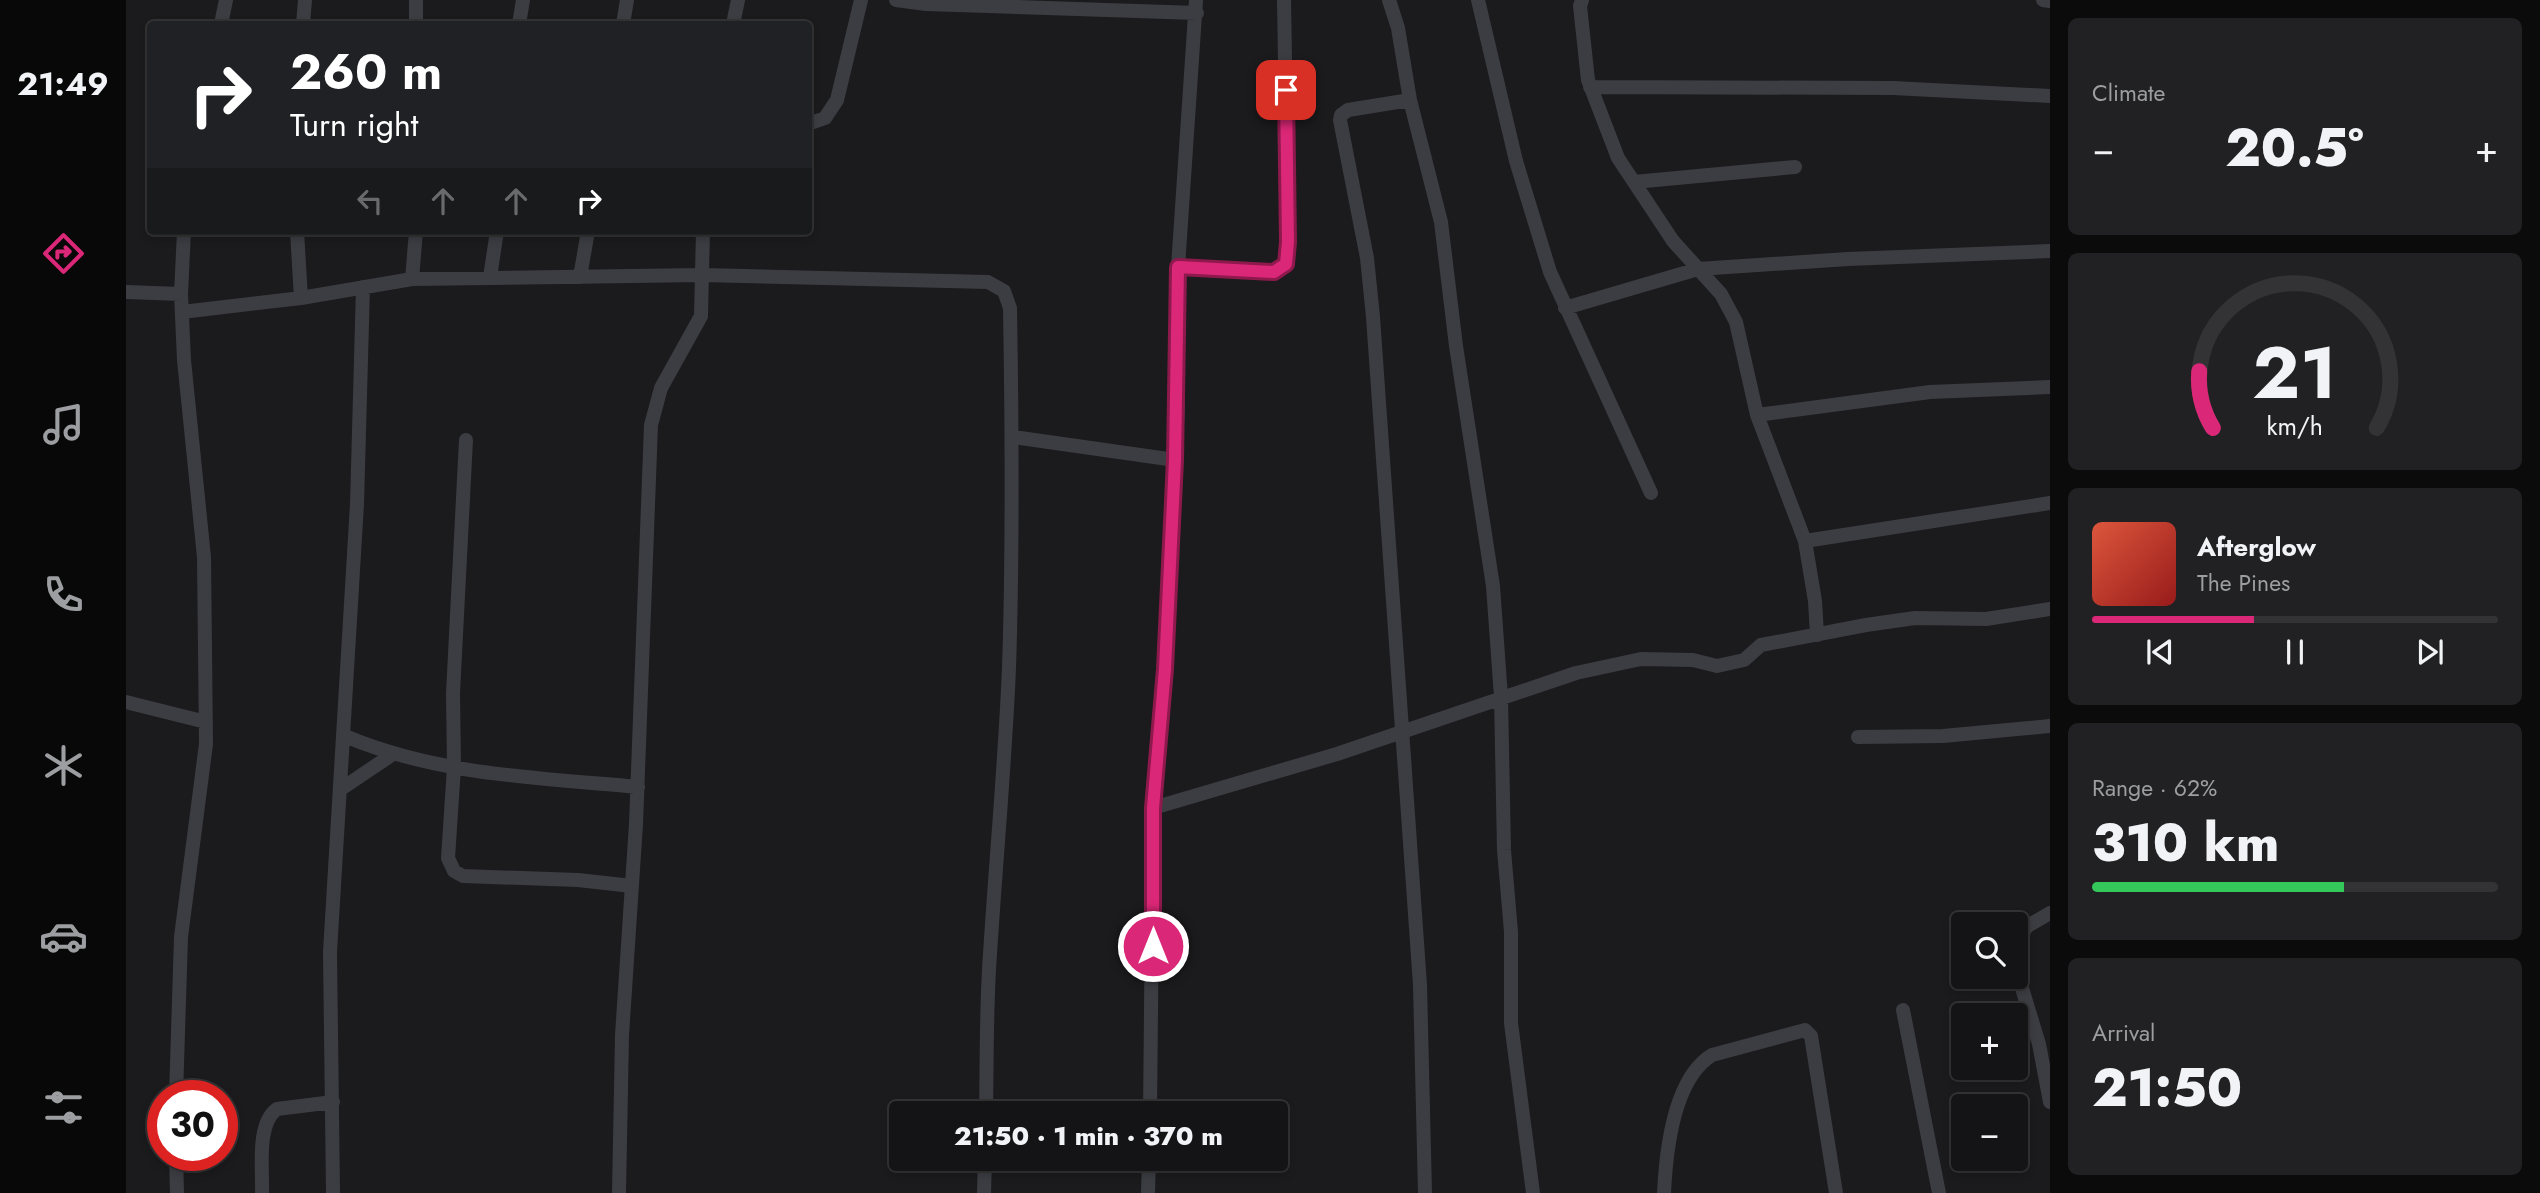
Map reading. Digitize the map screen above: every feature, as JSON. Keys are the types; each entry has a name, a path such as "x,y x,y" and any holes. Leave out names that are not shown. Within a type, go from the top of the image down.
{"street":[{"path":"222,21 226,0"},
{"path":"303,21 304,0"},
{"path":"416,0 416,21"},
{"path":"520,21 523,0"},
{"path":"624,21 627,0"},
{"path":"734,21 738,0"},
{"path":"812,123 825,118 837,100 861,0"},
{"path":"896,0 926,4 1196,6 1178,267 1175,460 1165,669 1153,808 1150,1101"},
{"path":"1178,267 1274,272 1286,264 1288,242 1284,0"},
{"path":"1389,0 1398,28 1410,100 1441,222 1456,346 1493,586 1501,698 1501,788 1511,932 1511,1023 1534,1193"},
{"path":"1478,0 1516,161 1550,272 1605,387 1651,493"},
{"path":"1582,0 1580,6 1590,87 1618,158 1673,241 1721,294 1736,322 1757,415 1805,541 1815,601 1817,635"},
{"path":"2043,0 2050,1"},
{"path":"1590,87 1639,84 1893,88 2050,96"},
{"path":"1410,100 1348,110 1341,115 1340,120 1367,258 1420,985 1425,1193"},
{"path":"1634,182 1795,167"},
{"path":"177,1080 181,937 200,808 206,722 204,557 182,312 184,235"},
{"path":"297,235 301,298"},
{"path":"412,279 416,235"},
{"path":"490,277 496,235"},
{"path":"580,277 587,235"},
{"path":"620,1193 622,1035 638,786 652,416 661,388 701,316 703,235"},
{"path":"1565,308 1698,269 1861,258 2050,251"},
{"path":"182,312 301,298 412,279 490,277 702,275 988,282 1004,291 1010,308 1013,437 1010,478 1009,671 1000,784 998,868 990,955 986,1101"},
{"path":"333,1193 330,952 357,504 363,287"},
{"path":"126,292 181,294"},
{"path":"1757,415 1930,392 2050,387"},
{"path":"1013,437 1175,460"},
{"path":"466,440 453,693 454,767 448,858 454,871 463,876 578,880 632,886"},
{"path":"1805,541 2050,503"},
{"path":"1153,808 1337,754 1576,673 1641,659 1693,660 1717,666 1744,660 1761,645 1915,618 1986,619 2050,609"},
{"path":"126,702 206,722"},
{"path":"1858,737 1943,736 2050,726"},
{"path":"345,736 393,754 483,773 638,786"},
{"path":"341,789 393,754"},
{"path":"2050,913 2026,927 2018,944 2018,975 2039,1044 2050,1102"},
{"path":"1903,1010 1939,1193"},
{"path":"1664,1193 1669,1146 1689,1074 1699,1063 1712,1055 1804,1030 1811,1036 1836,1193"},
{"path":"262,1193 264,1135 270,1114 277,1109 333,1102"},
{"path":"176,1171 177,1193"},
{"path":"984,1193 985,1171"},
{"path":"1148,1193 1149,1171"}],"route":[{"path":"1153,946 1153,808 1165,669 1178,405 1178,267 1274,272 1286,264 1286,90"}]}
